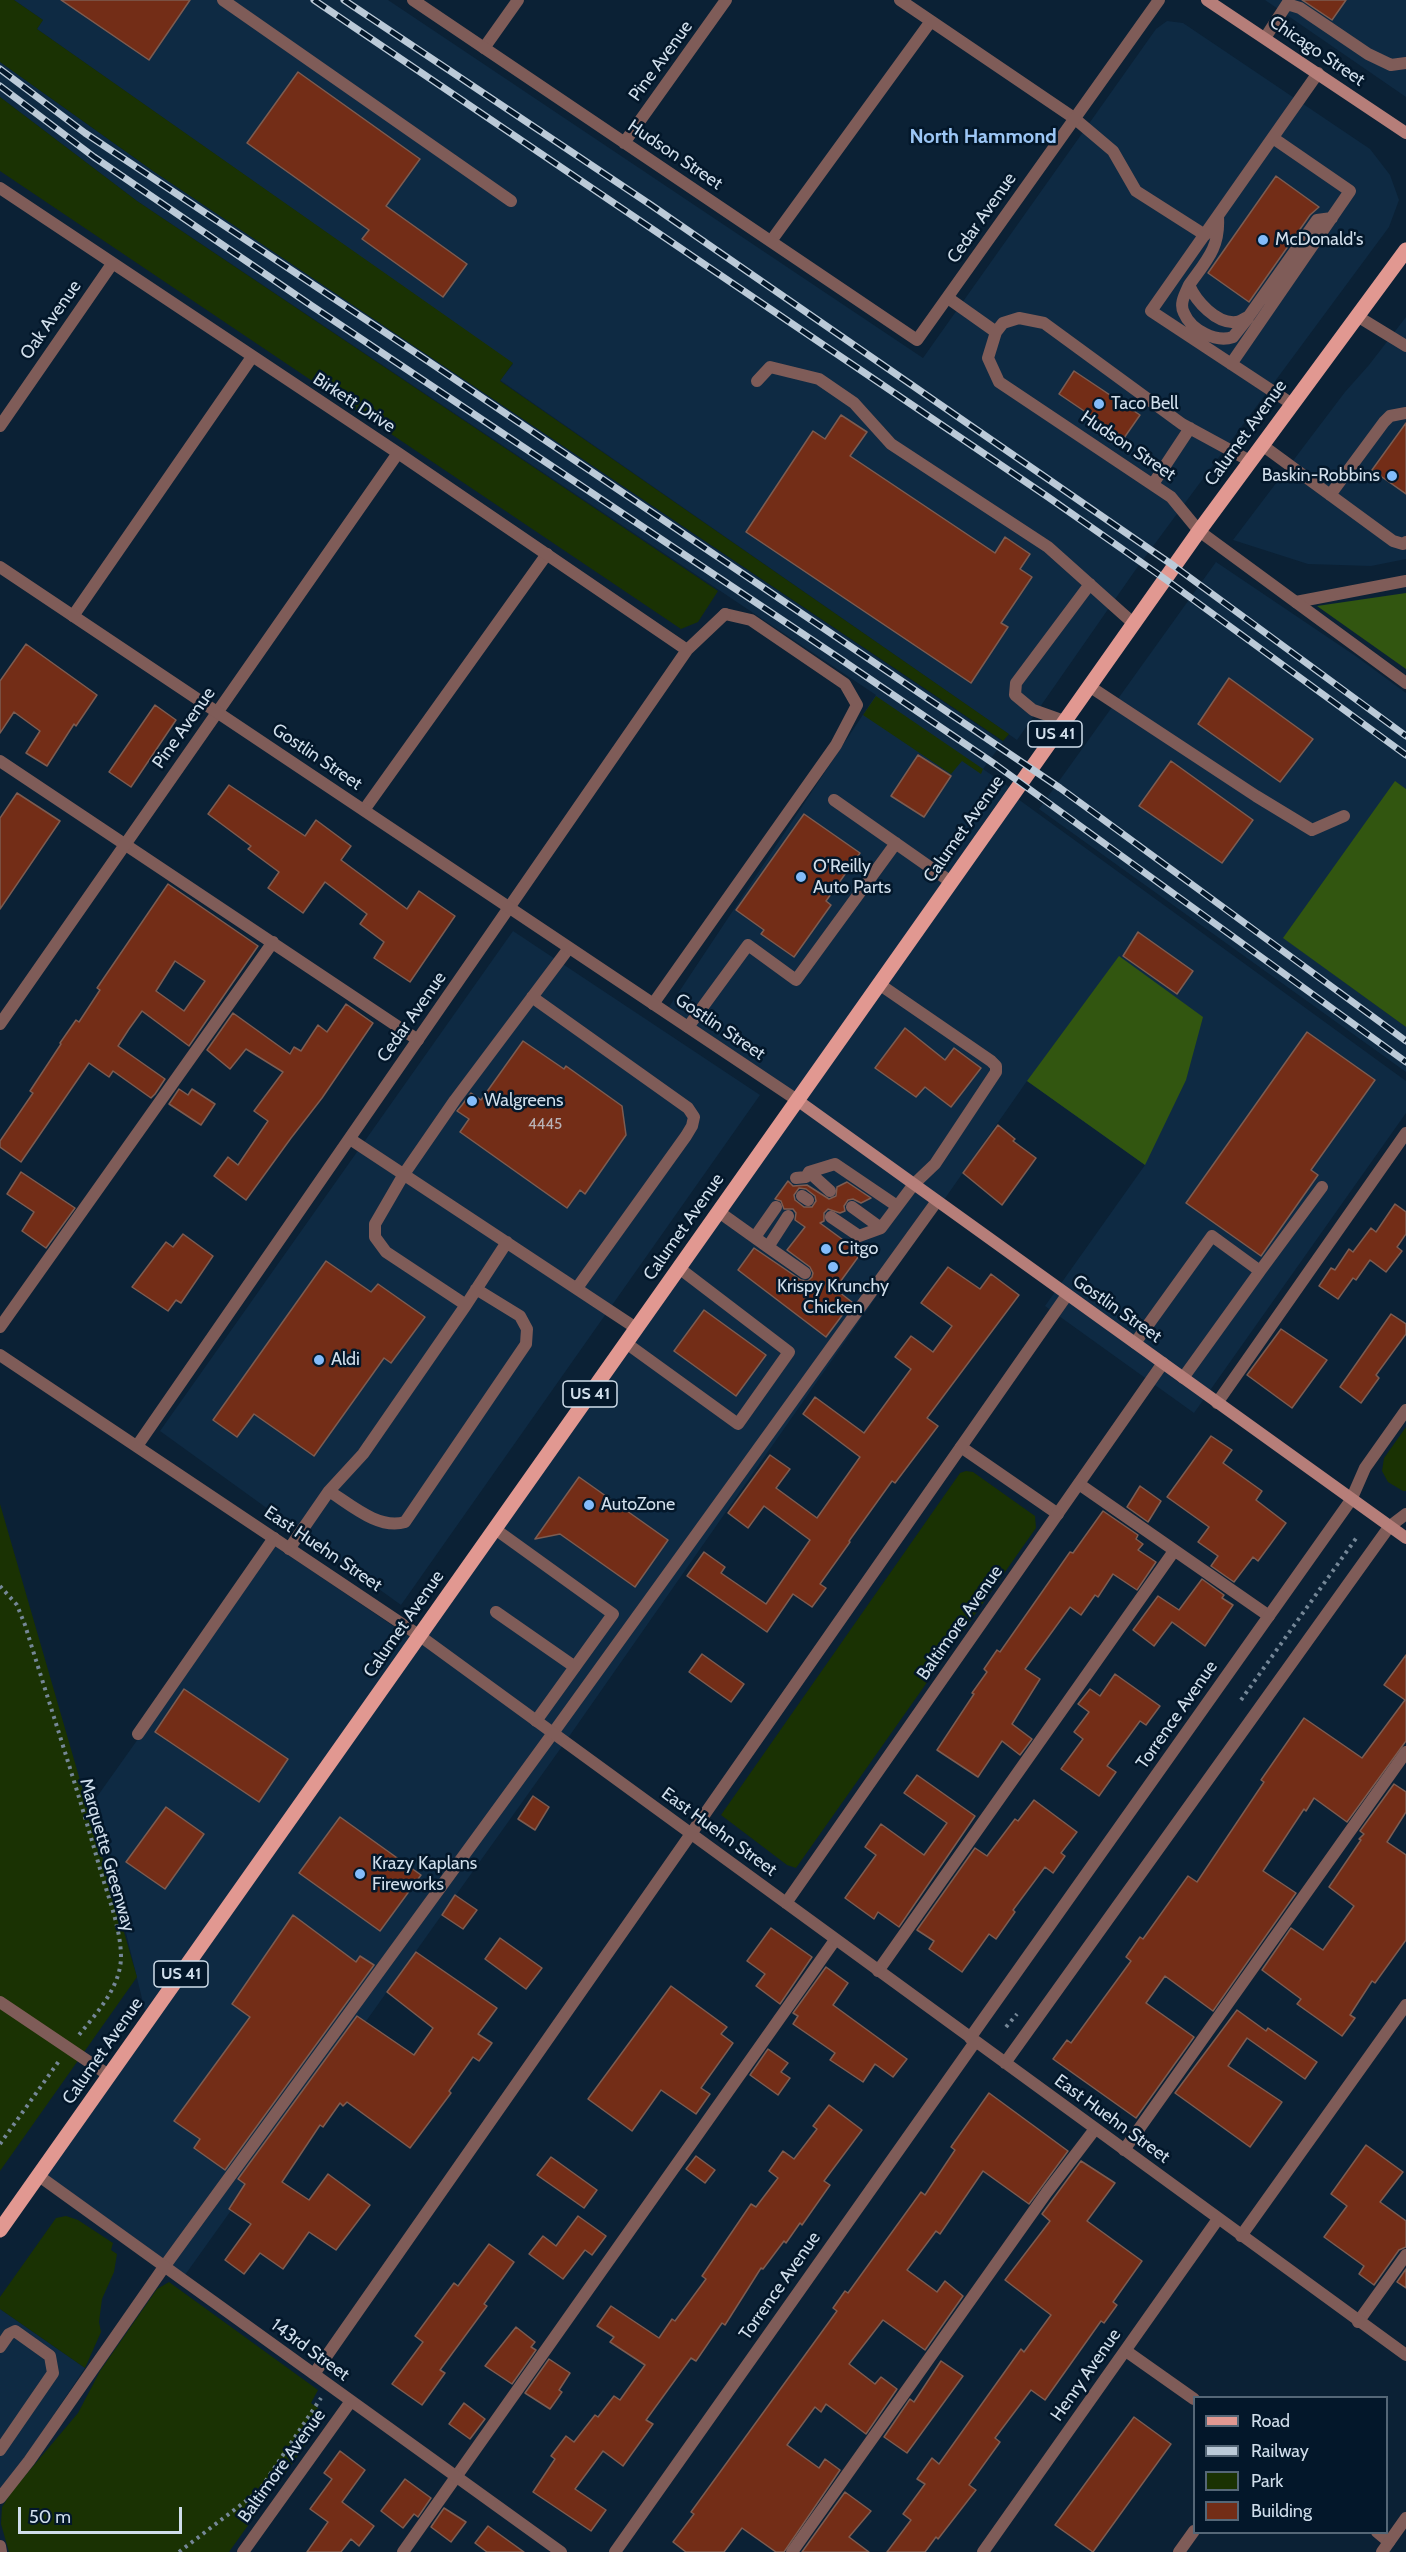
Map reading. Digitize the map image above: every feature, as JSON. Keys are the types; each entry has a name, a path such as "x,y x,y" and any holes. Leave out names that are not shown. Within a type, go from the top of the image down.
{"main road":[{"name":"Chicago Street","path":"1207,0 1406,133"},
{"name":"Calumet Avenue","path":"0,2230 1198,531 1406,250"},
{"name":"Gostlin Street","path":"797,1100 1406,1539"}],"street":[{"path":"223,0 511,201"},
{"name":"Hudson Street","path":"413,0 917,340"},
{"path":"484,48 518,0"},
{"name":"Pine Avenue","path":"624,143 726,0"},
{"path":"900,0 1074,118 1113,151 1136,191 1205,235"},
{"name":"Cedar Avenue","path":"917,340 1159,0"},
{"path":"1265,38 1286,2 1300,8 1368,54 1391,65 1406,63"},
{"path":"771,241 931,21"},
{"path":"1292,404 1151,311 1318,73"},
{"path":"1231,364 1350,191 1273,138"},
{"name":"Birkett Drive","path":"0,188 398,453 687,650"},
{"path":"1218,217 1219,234 1215,247 1188,285 1182,300 1183,313 1193,326 1221,339 1233,337 1317,220 1332,218"},
{"name":"Oak Avenue","path":"0,426 112,264"},
{"path":"1188,285 1194,298 1209,311 1226,321 1237,322 1249,316"},
{"path":"948,298 996,332 1003,323 1019,318 1044,323 1190,428 1250,461"},
{"path":"1357,316 1406,346"},
{"name":"Hudson Street","path":"996,332 988,358 999,382 1171,497 1198,531 1406,683"},
{"path":"73,616 252,357"},
{"path":"757,381 770,367 819,379 854,404 891,444 1048,547 1133,623"},
{"path":"1330,495 1384,422 1390,416 1406,413"},
{"path":"1153,484 1190,428"},
{"path":"1262,445 1393,542 1403,544 1406,542"},
{"name":"Pine Avenue","path":"0,1024 398,453"},
{"path":"364,810 546,554"},
{"name":"Gostlin Street","path":"0,567 797,1100"},
{"path":"1296,602 1406,581"},
{"path":"1065,721 1033,710 1015,695 1016,682 1090,585"},
{"name":"Cedar Avenue","path":"137,1446 687,650 725,614 751,620 845,684 857,705 836,745 653,1004"},
{"path":"1089,686 1256,796 1312,830 1344,816"},
{"path":"0,761 418,1040"},
{"path":"834,800 951,882"},
{"path":"688,1027 748,945 796,980 896,843"},
{"path":"0,1327 273,942"},
{"path":"466,1305 386,1252 375,1237 375,1224 404,1174 455,1100 569,948"},
{"path":"831,1216 859,1236 881,1228 914,1184 935,1164 993,1078 996,1066 879,984"},
{"path":"532,997 688,1108 694,1117 686,1136 577,1288"},
{"path":"1217,1403 1406,1132"},
{"path":"350,1138 636,1328"},
{"path":"830,1191 805,1185 835,1164 897,1206"},
{"path":"1184,1378 1322,1187"},
{"path":"0,2498 29,2462 164,2267 554,1733 937,1201"},
{"path":"755,1237 776,1207"},
{"path":"852,1207 881,1228"},
{"path":"718,1212 805,1274"},
{"path":"768,1247 789,1216"},
{"path":"1135,1343 1212,1236 1260,1271"},
{"path":"290,1549 329,1491 363,1454 507,1242"},
{"path":"626,1343 738,1424 783,1361 789,1352 679,1268"},
{"path":"329,1491 382,1523 395,1526 405,1522 526,1344 527,1329 520,1316 476,1289"},
{"path":"314,2374 1067,1295"},
{"name":"East Huehn Street","path":"0,1355 420,1636 1406,2355"},
{"name":"Baltimore Avenue","path":"786,1903 1163,1363"},
{"name":"Torrence Avenue","path":"615,2552 1351,1500 1365,1467 1406,1410"},
{"path":"961,1447 1058,1514"},
{"path":"1079,1484 1269,1616"},
{"path":"1005,2063 1389,1527 1406,1514"},
{"path":"495,1530 613,1614 536,1721"},
{"path":"138,1734 274,1538"},
{"path":"878,1971 1174,1551"},
{"path":"496,1612 574,1667"},
{"path":"1124,2150 1406,1752"},
{"path":"403,2552 836,1940"},
{"path":"0,2002 110,2076"},
{"path":"1241,2236 1406,2005"},
{"path":"792,2552 1047,2192 1095,2129"},
{"name":"143rd Street","path":"39,2176 561,2552"},
{"name":"Henry Avenue","path":"983,2552 1218,2219"},
{"path":"1358,2322 1406,2255"},
{"path":"0,2347 9,2334 15,2331 50,2356 53,2373 0,2450"},
{"path":"1126,2351 1193,2398"},
{"name":"Baltimore Avenue","path":"243,2552 351,2401"},
{"path":"1378,2534 1386,2547 1404,2524"},
{"path":"1179,2552 1193,2532"},
{"path":"0,2546 1,2552"}],"path":[{"name":"Marquette Greenway","path":"0,1586 17,1605 25,1625 88,1828 118,1937 121,1960 115,1982 97,2014 69,2048 0,2144"},
{"path":"178,2552 259,2491 323,2395"}],"shaded area":[{"path":"14,0 388,0 923,358 1156,29 1167,21 1183,23 1370,149 1390,175 1399,200 1389,227 1134,572 1017,740 500,380 513,364 37,29 43,20"},
{"path":"1265,0 1406,0 1406,97"},
{"path":"0,62 153,171 1003,742 983,769 1009,787 795,1093 669,1007 876,695 137,201 0,97"},
{"path":"1406,317 1406,559 1371,566 1308,564 1233,540 1345,392"},
{"path":"1216,562 1357,657 1406,693 1406,789 1396,782 1284,938 1406,1027 1406,1072 1039,809"},
{"path":"1018,799 1406,1081 1406,1113 1194,1413 1045,1306 1145,1165 1027,1081 568,1738 185,2275 47,2175"},
{"path":"513,931 760,1095 401,1605 160,1431"},
{"path":"275,1546 411,1638 146,2015 94,1801"},
{"path":"0,2309 85,2368 0,2495"}],"green space":[{"path":"0,0 14,0 43,20 37,29 513,363 500,381 1009,734 1003,741 153,171 0,62"},
{"path":"0,97 137,201 718,591 698,622 681,629 0,171"},
{"path":"1406,593 1406,669 1317,606"},
{"path":"876,696 983,769 981,774 962,761 951,774 863,715"},
{"path":"1395,781 1406,789 1406,1027 1283,938"},
{"path":"1119,956 1203,1017 1186,1080 1145,1165 1027,1081"},
{"path":"1406,1427 1406,1491 1403,1491 1388,1482 1382,1471 1384,1458"},
{"path":"973,1472 1035,1516 1036,1528 796,1868 787,1865 721,1815 960,1473"},
{"path":"0,1504 137,1977 0,2171"},
{"path":"66,2216 78,2220 113,2243 111,2250 117,2254 114,2272 102,2299 99,2322 101,2332 85,2368 0,2309 0,2297 56,2218"},
{"path":"169,2282 318,2390 311,2403 327,2415 229,2552 9,2552 1,2524 2,2507 13,2490 78,2413 100,2371 157,2289"}],"building":[{"path":"61,0 190,0 149,60"},
{"path":"1302,0 1346,0 1332,20"},
{"path":"298,72 420,159 386,206 467,264 443,297 362,239 369,230 247,143"},
{"name":"McDonald's","path":"1276,176 1319,207 1310,215 1249,302 1208,273"},
{"name":"Taco Bell","path":"1074,371 1140,415 1124,438 1059,394"},
{"path":"841,415 867,432 850,456 995,553 1005,537 1030,554 1020,569 1032,577 1001,623 1008,627 971,683 746,532 813,431 825,439"},
{"path":"1406,423 1406,494 1372,470"},
{"path":"26,644 97,695 76,726 74,724 47,766 26,753 40,731 14,712 0,733 0,681"},
{"path":"1229,678 1313,739 1280,782 1198,724"},
{"path":"155,705 176,720 131,787 109,772"},
{"path":"918,755 951,776 924,817 891,796"},
{"path":"1171,761 1253,820 1222,863 1139,806"},
{"path":"229,785 305,836 316,820 351,846 341,860 407,909 419,891 455,916 410,982 374,958 384,942 360,924 367,914 325,882 303,913 268,888 279,872 248,849 251,846 208,814"},
{"path":"17,793 60,821 0,909 0,818"},
{"name":"O'Reilly Auto Parts","path":"804,814 860,853 826,901 831,905 794,957 761,934 764,930 736,910"},
{"path":"168,884 258,946 189,1046 142,1011 129,1029 118,1046 165,1079 151,1098 113,1071 109,1077 89,1063 21,1162 0,1147 0,1141 33,1093 30,1091 60,1043 76,1020 79,1022 100,990 97,988","holes":["175,961 205,981 184,1011 156,991"]},
{"path":"1138,932 1193,971 1177,994 1123,956"},
{"path":"346,1004 373,1023 322,1098 246,1200 214,1176 228,1157 238,1165 268,1121 254,1111 283,1072 246,1049 230,1069 207,1050 233,1013 290,1054 294,1047 301,1051 318,1025 327,1032"},
{"path":"905,1028 945,1060 954,1048 981,1068 951,1107 925,1087 916,1097 875,1068"},
{"path":"1307,1032 1375,1080 1311,1170 1318,1175 1261,1256 1186,1203"},
{"name":"Walgreens","path":"523,1041 564,1069 566,1066 622,1106 626,1135 585,1194 580,1190 567,1208 460,1132 469,1119 457,1111 471,1093 481,1100"},
{"path":"179,1089 188,1095 192,1089 215,1104 201,1125 169,1104"},
{"path":"998,1125 1015,1139 1013,1141 1036,1158 1002,1205 963,1173"},
{"path":"21,1172 75,1208 46,1248 22,1231 34,1212 7,1194"},
{"path":"788,1181 793,1186 807,1185 829,1199 836,1196 837,1187 847,1182 871,1198 861,1203 853,1199 848,1200 844,1206 845,1211 840,1213 828,1209 824,1213 824,1221 820,1223 861,1253 835,1289 852,1302 826,1337 738,1270 754,1248 801,1280 808,1281 812,1277 810,1267 787,1250 805,1227 795,1220 796,1213 793,1209 784,1209 781,1201 775,1199","holes":["799,1188 806,1189 815,1196 816,1201 812,1207 804,1207 795,1200 794,1195"]},
{"path":"1395,1204 1406,1212 1406,1234 1397,1247 1402,1251 1386,1272 1370,1260 1356,1280 1353,1278 1338,1299 1319,1286 1331,1268 1335,1270 1349,1249 1353,1252 1371,1228 1376,1232"},
{"path":"183,1234 213,1256 181,1303 176,1300 168,1311 132,1287 166,1242 173,1247"},
{"name":"Aldi","path":"326,1261 371,1292 378,1284 425,1317 391,1363 384,1358 314,1456 254,1414 237,1437 213,1420"},
{"path":"948,1267 980,1289 991,1274 1019,1295 927,1418 938,1426 895,1483 892,1481 849,1541 820,1584 826,1588 812,1607 793,1594 767,1632 687,1576 704,1552 725,1567 721,1573 766,1604 810,1540 764,1506 748,1528 728,1513 770,1455 790,1469 776,1488 817,1518 860,1457 803,1414 815,1397 864,1433 911,1369 895,1357 911,1336 933,1352 952,1326 921,1303"},
{"path":"704,1310 766,1355 736,1396 674,1351"},
{"path":"1391,1314 1406,1324 1406,1334 1376,1375 1379,1378 1361,1403 1340,1387"},
{"path":"1281,1329 1327,1360 1292,1408 1247,1375"},
{"path":"1211,1436 1232,1450 1223,1463 1262,1491 1256,1500 1286,1523 1258,1561 1253,1557 1234,1582 1211,1566 1218,1556 1198,1542 1209,1527 1167,1497"},
{"name":"AutoZone","path":"579,1477 668,1540 635,1587 560,1534 535,1539"},
{"path":"1140,1486 1161,1501 1148,1522 1127,1507"},
{"path":"1103,1511 1138,1535 1136,1539 1143,1544 1138,1550 1156,1562 1137,1590 1113,1574 1098,1597 1095,1595 1081,1615 1070,1607 1025,1669 1040,1679 1012,1724 1032,1739 1020,1755 1002,1741 978,1777 937,1750 974,1694 972,1693 987,1672 984,1669 997,1650 1000,1652 1070,1552 1073,1553"},
{"path":"1202,1579 1224,1595 1222,1598 1233,1605 1205,1646 1172,1622 1154,1646 1133,1630 1158,1596 1179,1610"},
{"path":"702,1654 744,1684 731,1702 689,1672"},
{"path":"1406,1655 1406,1741 1347,1822 1314,1798 1306,1811 1304,1809 1263,1871 1296,1893 1213,2011 1165,1976 1146,2003 1194,2037 1136,2118 1053,2059 1067,2040 1071,2043 1131,1961 1126,1957 1140,1937 1143,1939 1188,1876 1197,1882 1264,1782 1261,1780 1304,1718 1362,1758 1405,1700 1384,1685"},
{"path":"1115,1674 1160,1706 1146,1725 1140,1721 1107,1766 1116,1772 1099,1796 1061,1769 1083,1739 1074,1732 1089,1712 1078,1704 1090,1689 1100,1696"},
{"path":"184,1689 288,1759 259,1802 155,1732"},
{"path":"917,1775 975,1816 899,1927 878,1912 874,1919 845,1898 876,1855 865,1847 881,1824 924,1855 947,1823 904,1793"},
{"path":"1394,1784 1406,1792 1406,1812 1387,1842 1406,1855 1406,1940 1375,1983 1372,1981 1350,2015 1355,2018 1342,2036 1297,2004 1301,1999 1262,1970 1291,1928 1323,1950 1354,1906 1329,1887 1361,1840 1359,1839 1364,1834 1360,1831"},
{"path":"533,1796 549,1807 535,1830 518,1819"},
{"path":"1034,1800 1077,1832 1061,1853 1065,1856 1053,1873 1045,1867 1013,1910 1015,1912 996,1939 989,1934 962,1972 929,1949 934,1941 917,1930 975,1848 987,1856 1015,1819 1018,1821"},
{"path":"166,1807 204,1834 165,1889 126,1862"},
{"name":"Krazy Kaplans Fireworks","path":"340,1817 421,1875 380,1931 299,1873"},
{"path":"455,1895 477,1910 463,1929 442,1915"},
{"path":"293,1915 356,1962 360,1956 374,1965 225,2170 194,2148 200,2139 174,2121 250,2017 232,2004"},
{"path":"771,1928 812,1957 780,2004 756,1986 765,1974 747,1961"},
{"path":"500,1938 542,1968 526,1989 485,1959"},
{"path":"416,1952 497,2008 478,2034 492,2043 479,2061 473,2057 449,2091 451,2093 410,2148 347,2102 343,2106 340,2103 323,2127 320,2125 282,2182 309,2200 328,2174 370,2205 336,2250 309,2232 283,2269 260,2253 244,2274 225,2260 251,2224 229,2209 245,2184 238,2179 357,2016 414,2055 433,2028 387,1992"},
{"path":"826,1967 848,1983 833,2005 907,2059 893,2077 875,2064 863,2082 830,2060 835,2053 793,2024 798,2016 793,2013"},
{"path":"671,1986 727,2027 721,2034 733,2043 701,2088 710,2094 696,2114 661,2090 632,2131 588,2099"},
{"path":"1237,2010 1266,2031 1268,2028 1317,2062 1305,2079 1247,2038 1228,2066 1282,2102 1250,2147 1175,2093"},
{"path":"768,2049 788,2063 781,2072 790,2078 778,2095 750,2075"},
{"path":"989,2093 1068,2151 1029,2204 983,2171 940,2234 936,2231 907,2270 937,2292 945,2281 963,2296 925,2350 883,2320 849,2364 875,2384 881,2377 897,2389 866,2434 826,2404 821,2412 815,2407 787,2445 819,2468 825,2459 840,2470 784,2552 776,2552 742,2528 724,2552 686,2552 673,2542 694,2514 691,2512 837,2311 833,2308 845,2291 848,2293 921,2192 925,2195 955,2150 951,2147"},
{"path":"829,2105 862,2130 824,2181 830,2185 802,2225 800,2223 786,2243 784,2241 763,2269 761,2268 725,2325 722,2323 696,2361 691,2358 646,2420 653,2424 623,2466 603,2451 575,2489 606,2510 591,2531 533,2492 555,2459 551,2456 566,2436 574,2442 595,2415 598,2417 614,2396 620,2400 645,2365 610,2342 614,2337 597,2326 611,2306 659,2338 672,2319 675,2321 706,2279 702,2276 751,2204 756,2207 778,2178 769,2171 783,2151 794,2159 817,2129 813,2126"},
{"path":"1366,2145 1403,2172 1380,2202 1406,2221 1406,2247 1399,2250 1374,2285 1359,2274 1364,2266 1324,2237 1347,2206 1331,2194"},
{"path":"696,2156 715,2170 705,2183 686,2169"},
{"path":"551,2157 597,2190 584,2208 537,2175"},
{"path":"1081,2161 1115,2183 1087,2221 1142,2261 1113,2302 1117,2305 1104,2323 1101,2321 1045,2400 1031,2390 995,2438 1000,2442 969,2485 976,2490 938,2539 936,2537 925,2552 887,2552 911,2520 903,2514 925,2484 917,2479 932,2458 939,2464 1021,2349 1024,2352 1051,2315 1005,2280 1050,2221 1042,2214"},
{"path":"578,2216 606,2236 592,2255 585,2250 563,2279 529,2254 543,2236 556,2246"},
{"path":"489,2244 514,2262 484,2304 487,2306 440,2370 445,2373 422,2405 392,2384 423,2342 415,2336 454,2283 458,2286"},
{"path":"1406,2269 1406,2288 1397,2282"},
{"path":"516,2327 535,2342 531,2347 536,2350 512,2384 485,2366"},
{"path":"549,2359 570,2373 559,2390 562,2392 550,2409 525,2393"},
{"path":"941,2361 963,2376 907,2453 884,2437 910,2399 914,2402"},
{"path":"464,2403 485,2419 470,2439 449,2424"},
{"path":"1134,2417 1171,2444 1093,2552 1055,2525"},
{"path":"340,2451 365,2470 342,2502 374,2526 359,2546 351,2539 341,2552 307,2552 328,2522 310,2509 332,2479 324,2473"},
{"path":"405,2479 431,2498 418,2517 414,2514 403,2528 381,2511"},
{"path":"845,2492 871,2511 849,2537 869,2552 802,2552"},
{"path":"444,2508 466,2522 451,2542 431,2527"},
{"path":"488,2526 524,2552 487,2552 475,2543"}],"railway":[{"path":"314,0 1048,497 1165,579 1406,755"},
{"path":"344,0 651,205 1174,566 1406,736"},
{"path":"0,69 85,133 413,351 1060,788 1406,1041"},
{"path":"0,86 94,157 312,306 996,765 1406,1062"}],"place":[{"name":"McDonald's","path":"1263,240"},
{"name":"Taco Bell","path":"1099,404"},
{"name":"Baskin-Robbins","path":"1392,476"},
{"name":"O'Reilly Auto Parts","path":"801,877"},
{"name":"Walgreens","path":"472,1101"},
{"name":"Citgo","path":"826,1249"},
{"name":"Krispy Krunchy Chicken","path":"833,1267"},
{"name":"Aldi","path":"319,1360"},
{"name":"AutoZone","path":"589,1505"},
{"name":"Krazy Kaplans Fireworks","path":"360,1874"}],"district":[{"name":"North Hammond","path":"983,137"}]}
